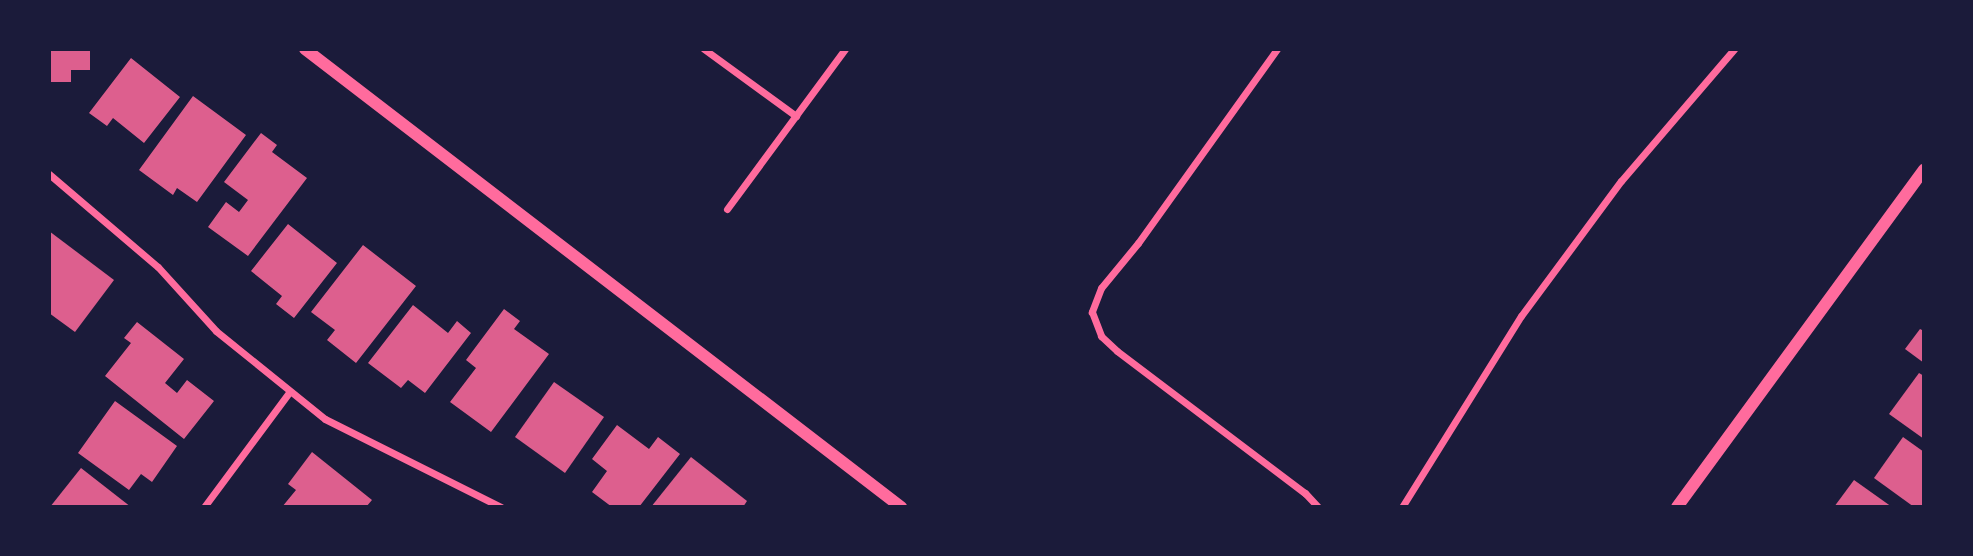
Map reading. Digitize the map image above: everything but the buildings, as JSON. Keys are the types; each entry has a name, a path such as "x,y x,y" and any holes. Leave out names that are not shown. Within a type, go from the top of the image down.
{"street":[{"path":"305,49 901,507"},
{"path":"704,49 796,116"},
{"path":"727,209 845,49"},
{"path":"1277,49 1138,243 1101,288 1092,312 1101,336 1117,351 1295,485 1318,507"},
{"path":"1402,507 1521,316 1621,181 1734,49"},
{"path":"1676,507 1924,170"},
{"path":"49,174 158,267 216,331 290,391 362,439 500,507"},
{"path":"204,507 290,391"}]}
